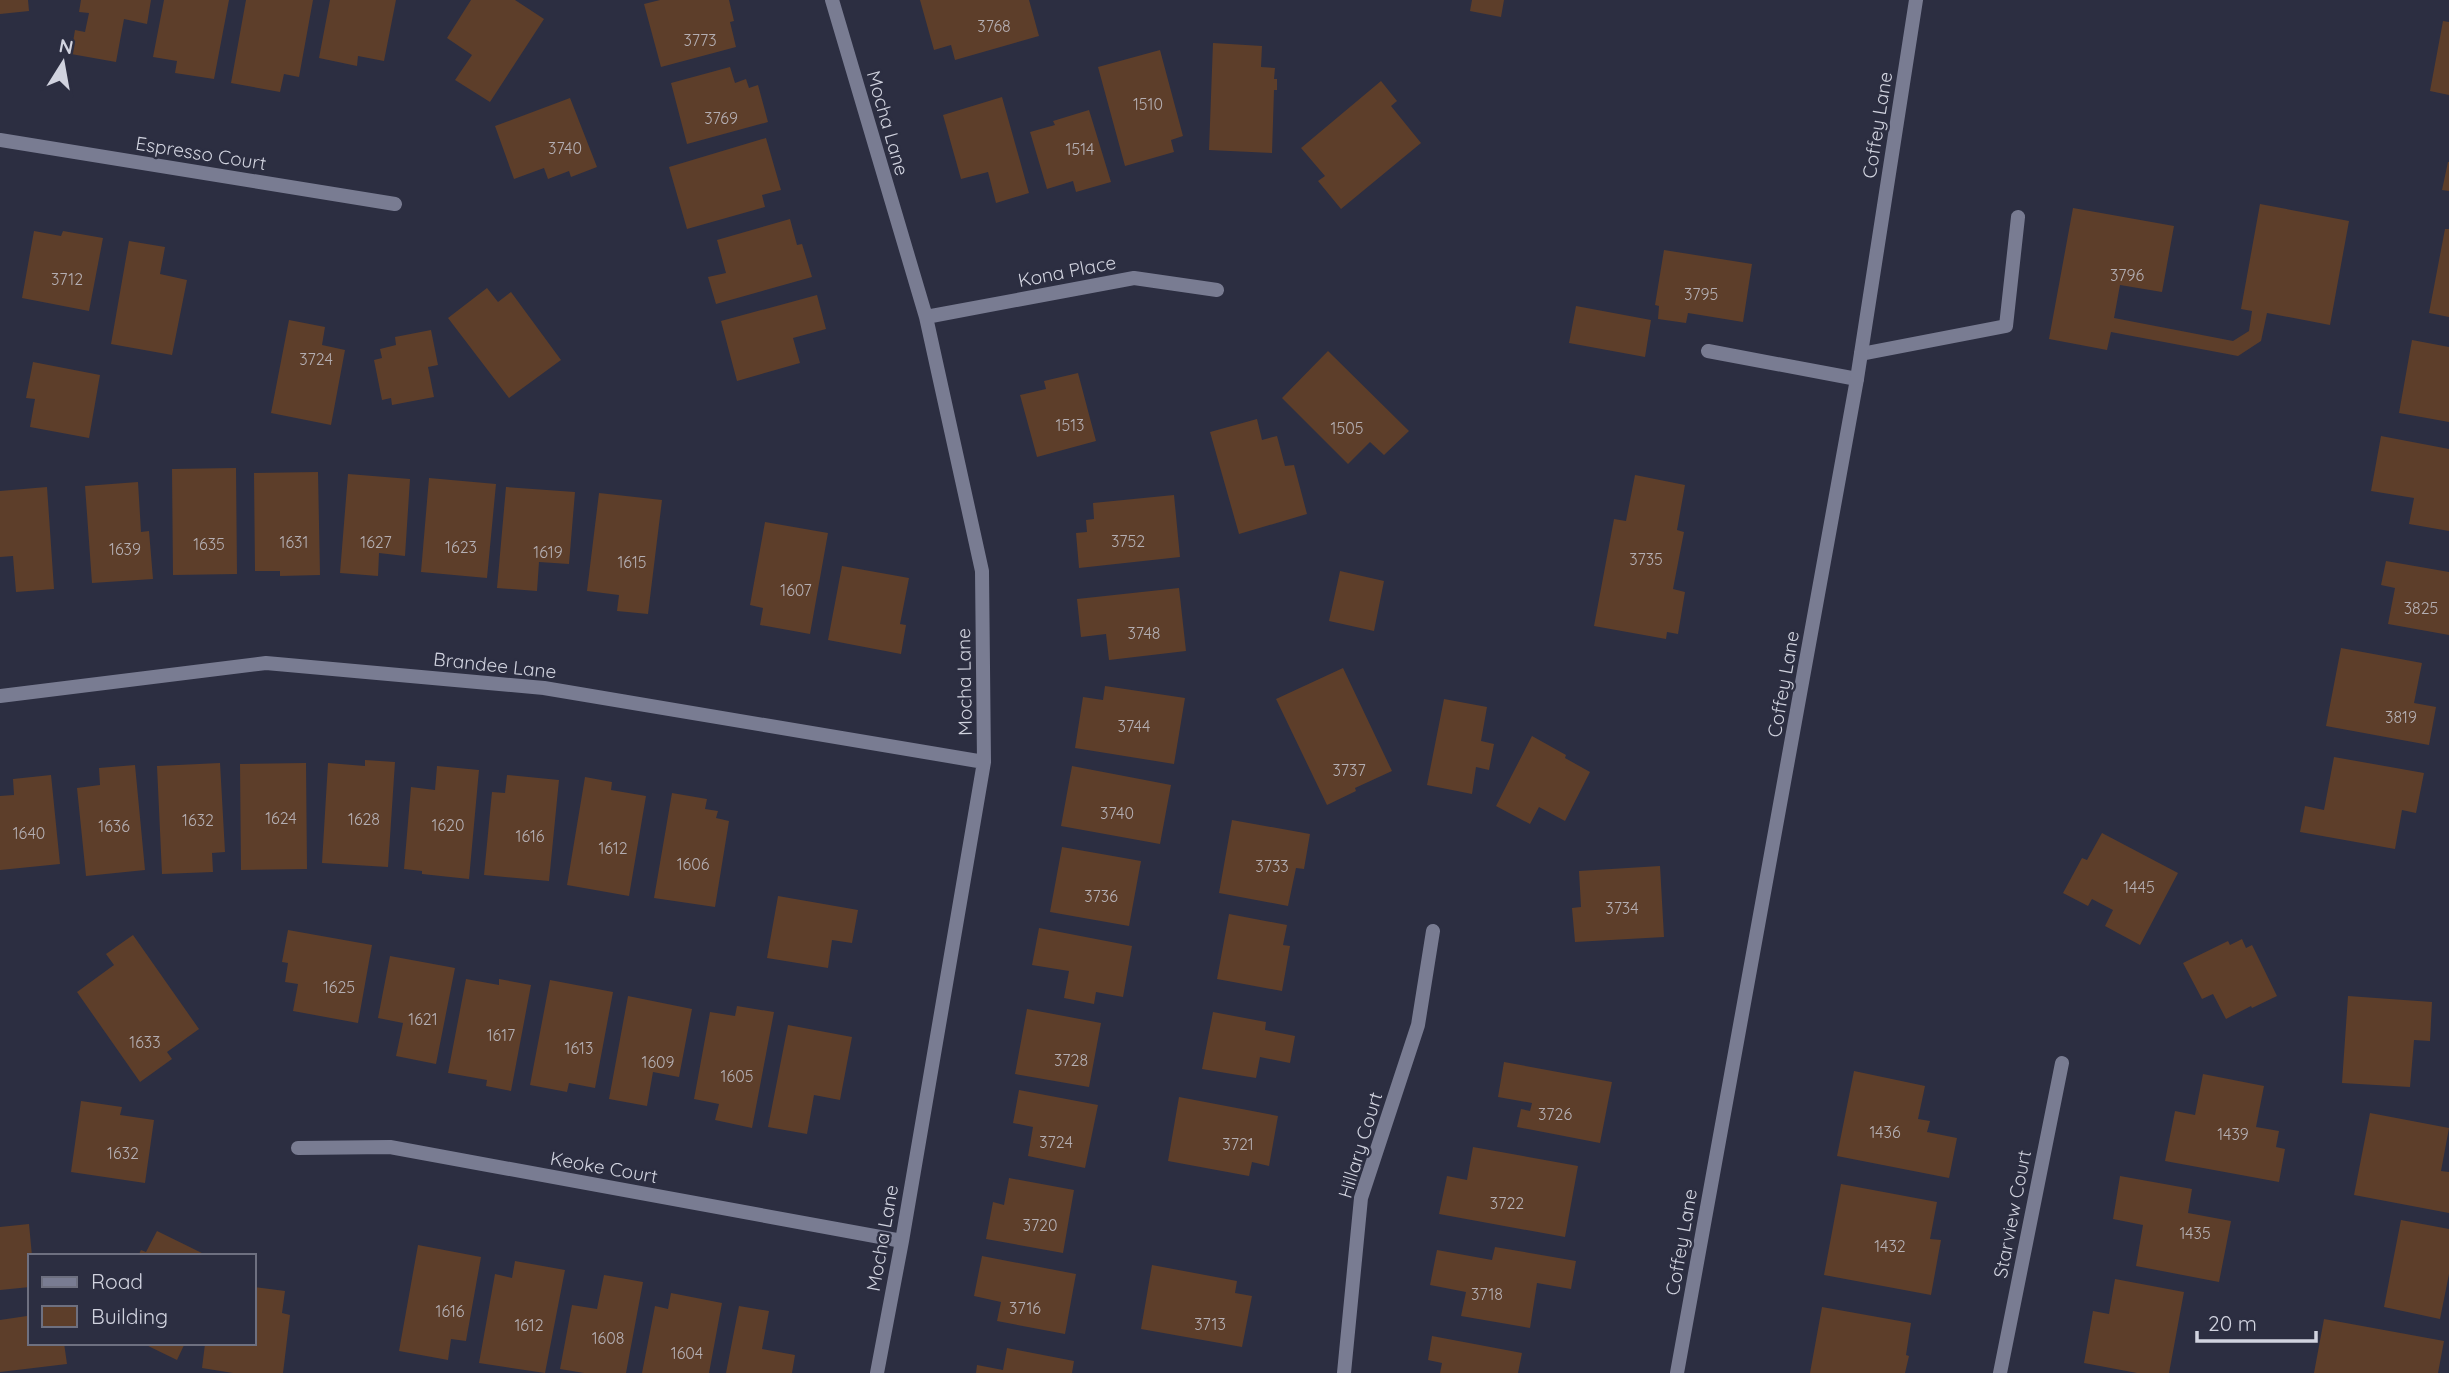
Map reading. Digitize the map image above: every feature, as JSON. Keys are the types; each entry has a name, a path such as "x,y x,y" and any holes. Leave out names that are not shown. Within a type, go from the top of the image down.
{"street":[{"name":"Mocha Lane","path":"832,0 926,317 982,571 984,762 877,1373"},
{"name":"Coffey Lane","path":"1676,1373 1857,379 1916,0"},
{"name":"Espresso Court","path":"0,140 395,204"},
{"path":"1861,354 2006,326 2018,217"},
{"name":"Kona Place","path":"926,317 1134,278 1217,290"},
{"path":"1709,351 1857,379"},
{"name":"Brandee Lane","path":"0,696 266,663 544,688 984,762"},
{"name":"Hillary Court","path":"1344,1373 1361,1198 1418,1025 1433,931"},
{"name":"Starview Court","path":"2000,1373 2062,1063"},
{"name":"Keoke Court","path":"298,1148 390,1147 902,1241"}],"building":[{"path":"0,0 28,0 29,11 0,14"},
{"path":"81,0 151,0 147,24 124,19 116,62 71,54 75,30 85,32 89,13 79,12"},
{"path":"164,0 229,0 214,79 175,73 177,61 153,57"},
{"path":"246,0 313,0 299,77 284,74 280,92 231,83"},
{"path":"330,0 396,0 384,61 358,56 357,66 319,58"},
{"path":"471,0 515,0 544,19 490,102 455,80 472,55 447,38"},
{"path":"660,0 729,0 734,21 730,22 736,47 661,67 644,4"},
{"path":"920,0 1029,0 1039,36 955,60 951,45 934,50"},
{"path":"1472,0 1504,0 1501,17 1470,11"},
{"path":"2443,21 2449,22 2449,95 2430,91"},
{"path":"1213,43 1262,46 1261,67 1275,68 1277,90 1274,90 1272,153 1209,150"},
{"path":"1160,50 1183,136 1171,140 1174,152 1125,166 1098,67"},
{"path":"730,67 735,83 746,79 749,88 758,85 768,122 687,144 671,83"},
{"path":"1381,81 1397,101 1391,106 1421,143 1341,209 1318,181 1325,176 1301,148"},
{"path":"1002,97 1029,193 996,203 988,172 961,179 943,115"},
{"path":"570,98 597,167 571,177 569,171 548,179 544,168 514,179 495,126"},
{"path":"1089,110 1111,182 1076,192 1073,181 1047,189 1030,132 1055,125 1053,121"},
{"path":"766,138 781,190 762,195 765,207 687,229 669,167"},
{"path":"2449,162 2449,191 2442,190"},
{"path":"2260,204 2349,221 2330,325 2267,313 2261,341 2238,356 2111,332 2107,350 2049,339 2073,208 2174,226 2162,292 2120,285 2114,318 2233,341 2249,331 2252,311 2241,309"},
{"path":"790,219 797,245 802,244 812,277 716,304 708,277 726,273 717,240"},
{"path":"2445,229 2449,229 2449,317 2429,313"},
{"path":"34,231 61,236 63,231 103,238 89,311 22,298"},
{"path":"129,241 165,247 160,274 187,280 172,355 111,344"},
{"path":"1664,250 1752,264 1743,322 1688,313 1686,323 1658,319 1659,306 1655,305"},
{"path":"487,288 498,302 511,292 561,360 509,398 448,318"},
{"path":"817,295 826,329 793,338 800,363 737,381 721,321"},
{"path":"1576,306 1651,320 1645,357 1569,343"},
{"path":"289,320 325,327 322,345 345,350 331,425 271,413"},
{"path":"431,330 438,365 428,367 434,397 392,405 391,398 382,400 374,360 382,358 380,349 396,345 395,337"},
{"path":"2412,340 2449,347 2449,422 2399,413"},
{"path":"1328,351 1409,431 1384,455 1370,442 1348,464 1282,398"},
{"path":"33,362 100,375 89,438 30,427 35,399 26,398"},
{"path":"1078,373 1096,441 1037,457 1020,395 1046,389 1044,381"},
{"path":"1257,419 1262,440 1277,436 1285,466 1294,465 1307,514 1239,534 1210,432"},
{"path":"2381,436 2449,449 2449,531 2409,524 2414,498 2371,491"},
{"path":"236,468 237,574 173,575 172,469"},
{"path":"318,472 320,575 280,576 280,571 255,571 254,473"},
{"path":"348,474 410,479 405,556 379,553 378,576 340,573"},
{"path":"1635,475 1685,485 1677,530 1684,532 1673,589 1685,592 1678,634 1667,632 1666,639 1594,626 1614,519 1626,521"},
{"path":"429,478 496,484 487,578 421,572"},
{"path":"138,482 141,532 149,531 153,579 92,583 85,486"},
{"path":"47,487 54,589 16,592 13,556 0,557 0,491"},
{"path":"506,487 575,492 569,564 539,562 537,591 497,588"},
{"path":"599,493 662,500 648,614 617,611 619,595 587,591"},
{"path":"1174,495 1180,557 1079,568 1076,533 1087,532 1086,520 1094,519 1093,503"},
{"path":"765,522 828,533 810,634 760,625 763,608 750,605"},
{"path":"2386,561 2449,572 2449,635 2388,624 2395,588 2381,585"},
{"path":"842,566 909,578 900,624 906,625 901,654 828,640"},
{"path":"1340,571 1384,581 1374,631 1329,621"},
{"path":"1179,588 1186,651 1109,660 1106,634 1081,637 1077,599"},
{"path":"2341,648 2422,663 2414,703 2436,707 2429,745 2326,726"},
{"path":"1343,668 1392,771 1327,805 1276,699"},
{"path":"1105,686 1185,698 1174,764 1075,748 1083,697 1103,700"},
{"path":"1444,699 1487,707 1481,741 1494,744 1489,770 1476,767 1472,794 1427,785"},
{"path":"1532,736 1590,772 1565,821 1539,807 1530,824 1496,806"},
{"path":"2334,757 2424,773 2416,813 2402,810 2395,849 2300,832 2305,806 2324,810"},
{"path":"365,760 395,762 388,867 322,863 328,763 365,766"},
{"path":"220,763 225,852 212,853 213,872 162,874 157,766"},
{"path":"306,763 307,869 241,870 240,764"},
{"path":"135,765 145,870 86,876 77,788 100,785 99,768"},
{"path":"437,766 479,770 469,879 422,874 422,871 404,869 411,787 435,790"},
{"path":"1072,766 1171,785 1160,844 1061,826"},
{"path":"51,775 60,864 0,870 0,796 14,795 13,779"},
{"path":"507,775 559,780 549,881 484,875 492,792 505,793"},
{"path":"585,777 612,782 611,790 646,796 629,896 567,885"},
{"path":"672,793 707,799 705,809 718,811 716,818 729,821 715,907 654,898"},
{"path":"1232,820 1310,834 1304,869 1296,868 1288,906 1219,893"},
{"path":"2102,833 2178,873 2140,945 2105,926 2113,910 2092,899 2088,906 2063,893 2082,858 2087,860"},
{"path":"1062,847 1141,861 1129,926 1050,912"},
{"path":"1660,866 1664,937 1575,942 1572,908 1581,907 1579,871"},
{"path":"778,896 858,910 852,943 832,940 828,968 767,958"},
{"path":"1229,914 1287,925 1283,945 1290,946 1282,991 1217,979"},
{"path":"1039,928 1132,946 1123,997 1096,992 1094,1004 1064,998 1069,971 1032,965"},
{"path":"288,930 372,945 358,1023 293,1011 298,984 285,982 288,963 282,962"},
{"path":"133,935 199,1029 167,1052 172,1059 140,1082 77,992 114,965 106,954"},
{"path":"2242,939 2246,948 2252,945 2277,996 2226,1019 2213,994 2202,999 2183,963 2228,941 2230,945"},
{"path":"390,956 455,968 436,1064 396,1056 403,1023 378,1018"},
{"path":"466,979 499,985 499,979 531,985 511,1091 486,1086 487,1080 448,1073"},
{"path":"550,980 613,992 595,1088 569,1083 567,1092 530,1085"},
{"path":"628,996 692,1009 679,1077 653,1072 647,1106 609,1099"},
{"path":"2348,996 2432,1002 2430,1041 2414,1040 2410,1087 2342,1083"},
{"path":"737,1006 774,1012 752,1128 715,1120 719,1104 694,1099 710,1012 735,1016"},
{"path":"1027,1009 1101,1023 1089,1087 1015,1074"},
{"path":"1213,1012 1266,1022 1265,1030 1295,1036 1290,1063 1260,1057 1256,1078 1202,1069"},
{"path":"788,1025 852,1037 840,1100 814,1095 807,1134 768,1127"},
{"path":"1504,1062 1612,1082 1600,1143 1517,1127 1521,1109 1530,1111 1532,1103 1498,1097"},
{"path":"1854,1071 1925,1086 1918,1119 1930,1121 1927,1132 1957,1138 1949,1178 1837,1156"},
{"path":"2203,1074 2264,1086 2256,1127 2279,1131 2276,1147 2285,1149 2279,1182 2165,1161 2175,1111 2195,1115"},
{"path":"1019,1090 1098,1105 1085,1168 1028,1156 1033,1127 1013,1123"},
{"path":"1179,1097 1278,1116 1269,1166 1252,1162 1249,1176 1168,1161"},
{"path":"81,1101 122,1107 120,1115 154,1120 145,1183 71,1172"},
{"path":"2370,1113 2449,1128 2441,1171 2449,1172 2449,1213 2354,1195"},
{"path":"1473,1147 1578,1166 1565,1237 1439,1214 1447,1176 1467,1180"},
{"path":"2120,1176 2192,1189 2188,1213 2231,1221 2219,1282 2136,1266 2143,1225 2113,1219"},
{"path":"1009,1178 1074,1190 1063,1253 986,1239 993,1202 1004,1205"},
{"path":"1841,1184 1937,1202 1930,1239 1941,1240 1931,1295 1824,1275"},
{"path":"2401,1220 2449,1229 2449,1274 2440,1319 2384,1307"},
{"path":"29,1224 32,1254 28,1254 28,1287 0,1290 0,1227"},
{"path":"157,1231 204,1254 139,1254 141,1250 146,1252"},
{"path":"418,1245 481,1257 466,1341 451,1339 448,1360 399,1351"},
{"path":"1495,1247 1576,1261 1571,1289 1537,1283 1530,1328 1461,1316 1466,1292 1430,1285 1437,1250 1492,1260"},
{"path":"982,1256 1076,1274 1065,1334 997,1321 1001,1302 974,1296"},
{"path":"515,1261 565,1270 545,1373 479,1363 495,1274 512,1278"},
{"path":"1152,1265 1237,1281 1235,1293 1252,1296 1242,1347 1141,1329"},
{"path":"604,1275 643,1282 626,1373 584,1373 560,1369 572,1305 597,1309"},
{"path":"2115,1279 2184,1292 2169,1373 2137,1373 2084,1363 2093,1311 2109,1314"},
{"path":"256,1287 285,1291 282,1313 290,1315 283,1373 233,1373 202,1368 205,1345 256,1345"},
{"path":"671,1293 722,1303 709,1373 642,1373 655,1306 668,1309"},
{"path":"739,1306 769,1311 762,1349 795,1355 792,1373 726,1373"},
{"path":"1822,1307 1911,1323 1905,1373 1810,1373"},
{"path":"27,1312 28,1345 64,1345 67,1364 0,1372 0,1320 27,1316"},
{"path":"2324,1319 2444,1341 2438,1373 2314,1373"},
{"path":"1432,1336 1522,1353 1518,1373 1440,1373 1442,1363 1428,1360"},
{"path":"146,1345 184,1345 177,1360"},
{"path":"1007,1348 1074,1361 1072,1373 976,1373 977,1365 1003,1370"}]}
